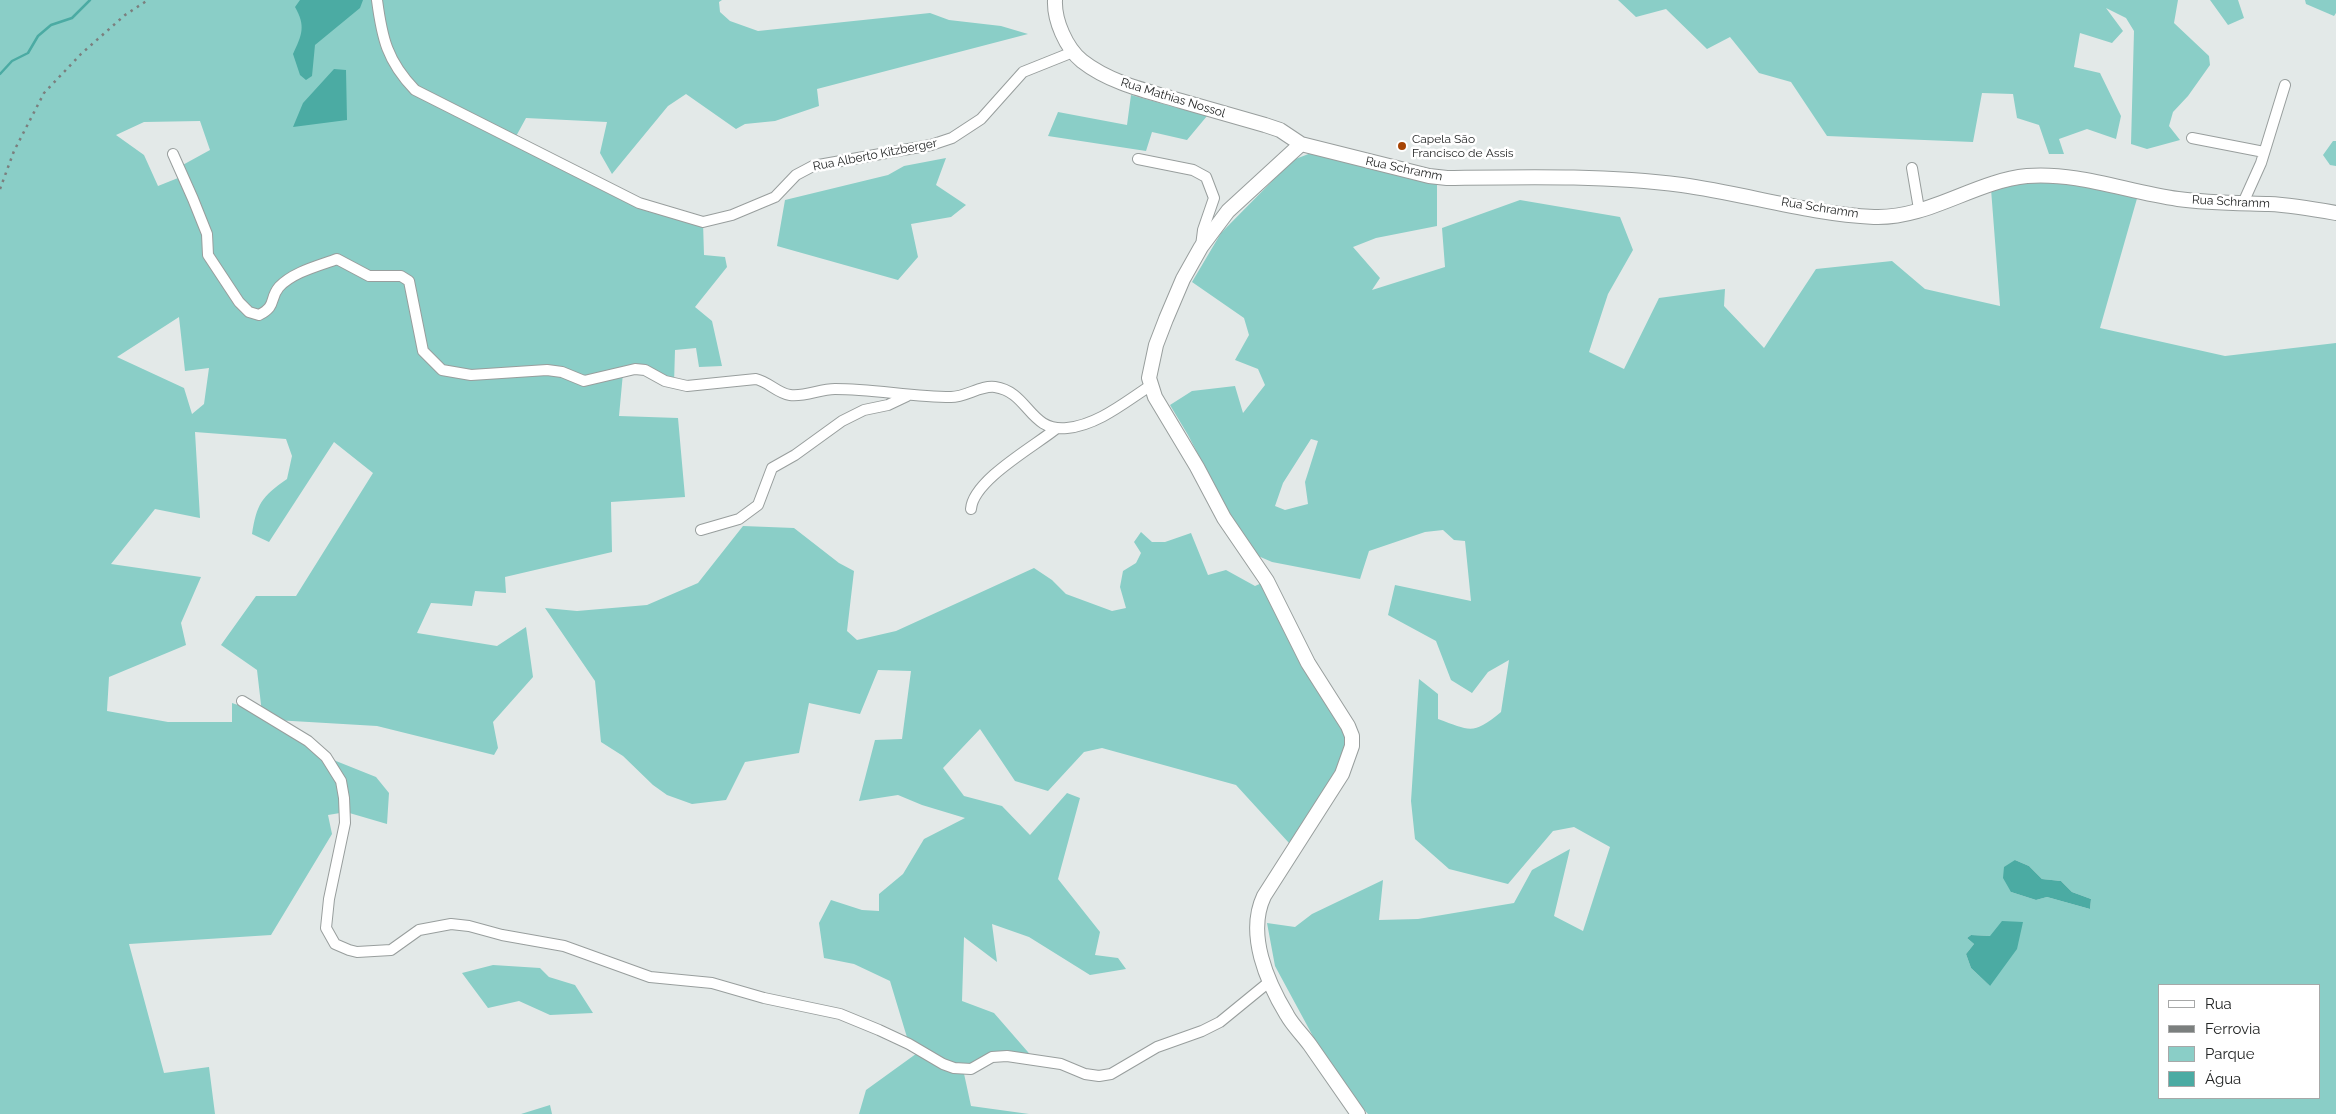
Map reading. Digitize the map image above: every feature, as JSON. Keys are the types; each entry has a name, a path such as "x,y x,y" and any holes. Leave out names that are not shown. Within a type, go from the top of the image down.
{"street":[{"name":"Rua Alberto Kitzberger","path":"377,0 382,36 391,59 402,76 415,90 639,203 703,222 732,215 774,197 796,175 813,166 931,145 952,138 980,119 1024,72 1073,52"},
{"name":"Rua Mathias Nossol","path":"1055,0 1060,25 1073,52 1081,60 1111,78 1142,90 1280,130 1301,144"},
{"path":"2243,203 2264,152 2285,85"},
{"path":"2192,138 2264,152"},
{"name":"Rua Schramm","path":"1301,144 1411,173 1447,178 1633,180 1732,193 1847,214 1877,217 1919,209 2007,180 2044,176 2101,181 2151,195 2182,199 2294,206 2336,213"},
{"path":"1301,144 1228,211 1201,247 1183,279 1166,319 1151,366 1150,386 1224,518 1267,581 1308,664 1345,721 1352,736 1350,754 1342,774 1260,904 1258,933 1263,964 1269,982 1288,1017 1358,1114"},
{"path":"173,154 194,198 207,234 208,254 239,302 249,312 259,315 270,310 278,288 290,278 337,259 369,276 401,276 409,281 423,351 442,370 471,375 547,370 562,372 584,381 635,369 645,370 665,381 687,386 756,379 783,393 792,395 831,389 907,396 961,396 989,387 996,387 1016,396 1042,424 1057,428 1077,427 1098,418 1150,386"},
{"path":"1138,159 1194,170 1206,177 1214,198 1203,230 1201,247"},
{"path":"1912,168 1919,209"},
{"path":"701,530 739,520 758,505 772,468 795,455 842,421 864,410 888,405 907,396"},
{"path":"971,509 974,496 994,474 1057,428"},
{"path":"242,701 308,741 326,758 341,781 345,823 329,899 326,928 334,944 349,950 357,952 391,950 419,930 451,924 469,926 502,935 564,946 650,976 712,983 764,998 840,1014 909,1044 943,1064 954,1068 971,1069 992,1058 1007,1056 1061,1064 1085,1074 1100,1076 1111,1074 1156,1047 1214,1025 1227,1018 1269,982"}],"green space":[{"path":"0,0 722,0 719,2 720,12 730,21 758,31 930,13 949,20 1001,26 1028,34 817,89 819,106 775,121 745,124 736,129 686,94 668,106 612,174 600,153 607,122 526,118 514,140 639,203 703,222 704,255 725,257 727,267 695,307 712,321 722,366 699,367 696,348 675,350 674,384 645,370 623,373 619,416 678,418 685,497 611,502 612,552 505,577 506,593 475,591 472,606 431,603 417,633 497,646 526,627 533,677 493,722 498,748 494,755 377,726 275,720 326,757 376,777 389,793 387,824 346,812 328,815 332,834 271,935 129,944 164,1073 209,1067 215,1114 0,1114","holes":["200,121 210,150 179,167 183,176 158,186 144,155 116,135 144,122","179,317 185,371 209,368 204,404 192,414 184,388 117,357","195,432 286,439 292,456 287,479 271,491 258,508 252,534 269,542 334,442 373,473 296,596 256,596 221,645 257,670 262,713 232,703 232,722 168,722 107,711 109,677 186,645 181,623 201,577 111,564 155,509 200,518"]},
{"path":"1618,0 2178,0 2174,23 2209,56 2210,65 2188,96 2173,112 2169,126 2180,140 2147,149 2131,144 2134,31 2126,18 2106,8 2123,31 2112,43 2080,33 2074,67 2100,73 2121,116 2116,139 2087,129 2059,139 2064,154 2049,154 2039,125 2017,118 2013,94 1982,93 1973,142 1827,136 1791,82 1759,73 1730,37 1707,49 1666,9 1636,17"},
{"path":"2210,0 2238,0 2244,18 2228,25"},
{"path":"2305,0 2336,0 2336,13 2334,16 2306,4"},
{"path":"1131,95 1207,116 1187,140 1152,132 1146,151 1048,136 1058,112 1127,125"},
{"path":"2333,141 2336,141 2336,166 2330,165 2323,155"},
{"path":"1311,153 1437,182 1437,226 1376,238 1353,247 1380,278 1372,290 1445,267 1442,228 1520,200 1620,217 1633,250 1608,294 1589,352 1624,369 1659,298 1725,289 1724,306 1764,348 1816,269 1892,261 1925,289 2000,306 1991,189 2044,179 2138,195 2100,328 2225,356 2336,343 2336,1114 1368,1114 1335,1077 1275,966 1267,923 1295,927 1312,914 1383,880 1379,920 1418,919 1514,903 1532,870 1570,849 1554,916 1583,931 1610,847 1574,827 1553,831 1508,884 1449,869 1415,839 1411,801 1419,679 1438,694 1438,719 1471,729 1484,724 1501,712 1509,660 1488,672 1472,693 1451,680 1436,641 1388,615 1395,585 1471,601 1465,541 1454,540 1443,530 1425,532 1369,551 1360,579 1272,562 1249,552 1188,435 1170,405 1192,391 1235,386 1243,413 1265,385 1258,369 1235,360 1249,335 1244,318 1192,282 1221,233 1293,160","holes":["1311,439 1318,441 1305,482 1308,504 1285,510 1275,506 1283,483","2015,860 2029,866 2042,879 2061,881 2072,892 2091,899 2090,909 2047,897 2036,900 2011,892","1971,935 1990,936 1990,986 1971,968 1966,954 1974,944 1967,938"]},
{"path":"946,158 936,185 966,205 951,217 911,224 918,257 898,280 777,246 785,200 888,175 904,166"},
{"path":"743,526 794,528 839,563 854,571 847,631 857,640 896,631 1034,568 1052,580 1066,594 1112,611 1126,608 1120,587 1123,571 1136,563 1141,553 1134,542 1141,532 1152,542 1165,542 1191,533 1208,575 1226,570 1255,586 1264,582 1346,727 1350,745 1324,795 1289,843 1236,785 1102,748 1084,752 1048,791 1015,781 980,729 943,768 964,796 1002,806 1030,835 1067,793 1080,798 1058,879 1100,932 1095,955 1118,958 1126,969 1090,975 1029,937 992,924 997,962 964,937 962,1001 994,1013 1034,1059 1007,1056 963,1069 971,1106 1029,1114 859,1114 866,1090 920,1051 909,1044 890,981 854,964 824,958 819,923 831,900 862,910 879,911 879,894 903,874 924,839 965,818 922,805 898,795 859,801 875,740 902,739 911,671 878,670 860,714 809,703 799,753 745,762 726,800 692,804 667,795 653,785 623,756 601,742 595,681 545,608 577,611 647,605 698,583"},
{"path":"493,965 540,968 549,977 575,985 593,1013 550,1015 519,1001 488,1008 462,973"},
{"path":"550,1105 552,1114 521,1114"}],"water":[{"path":"300,0 363,0 360,8 315,45 312,76 306,80 300,75 293,54 302,31 301,20 295,7"},
{"path":"334,69 346,70 347,120 293,127 303,103"},
{"path":"2015,860 2029,866 2042,879 2061,881 2072,892 2091,899 2090,909 2047,897 2036,900 2011,892 2003,878 2004,867"},
{"path":"2002,921 2023,922 2017,949 1990,986 1971,968 1966,954 1974,944 1967,938 1971,935 1990,936"}],"waterway":[{"path":"0,74 12,61 28,53 38,36 51,25 72,18 90,0"}],"railway":[{"path":"0,189 14,151 44,93 81,54 125,15 148,0"}],"place":[{"name":"Capela São Francisco de Assis","path":"1402,146"}]}
